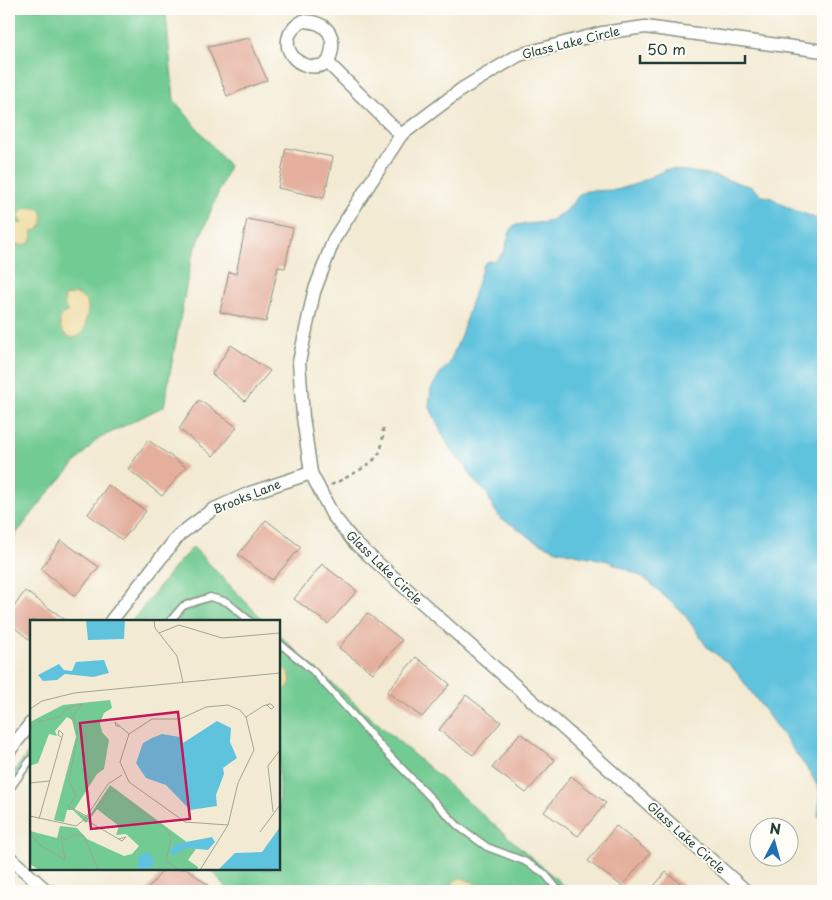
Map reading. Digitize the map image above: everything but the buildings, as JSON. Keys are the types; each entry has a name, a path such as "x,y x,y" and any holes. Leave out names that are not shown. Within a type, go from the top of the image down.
{"street":[{"name":"Glass Lake Circle","path":"746,891 354,543 332,514 311,473 303,417 299,362 314,292 334,239 401,135 462,89 519,55 602,33 645,28 823,51"},
{"path":"328,63 401,135"},
{"name":"Brooks Lane","path":"112,620 179,535 212,510 250,493 311,473"},
{"path":"9,751 30,724"},
{"path":"9,857 47,891"}],"lane":[{"path":"171,620 183,606 210,597 227,602 249,620"},
{"path":"280,644 314,671 389,755 458,826 487,846 524,861 544,873 559,891"},
{"path":"9,790 30,760"}],"path":[{"path":"320,490 370,464 378,456 382,445 383,428"}],"green space":[{"path":"9,9 169,9 166,16 174,100 229,166 191,260 164,406 96,440 49,492 9,543"},
{"path":"193,547 263,620 133,620 177,564"},
{"path":"280,636 570,891 229,891 212,870 280,870"},
{"path":"30,750 30,771 9,799 9,778"}],"sand":[{"path":"27,207 39,209 42,212 43,219 40,227 32,231 33,237 30,242 20,245 12,240 10,235 14,224 22,223 19,215"},
{"path":"77,294 86,301 88,310 85,329 79,336 74,338 62,331 60,320 61,315 68,312 64,305 65,296"},
{"path":"280,667 285,669 290,675 290,684 285,690 280,690"},
{"path":"461,878 473,882 482,891 448,891 455,880"}],"water":[{"path":"672,169 707,174 752,187 762,196 772,198 787,207 820,221 823,219 823,819 818,816 819,789 811,774 738,674 729,664 707,647 685,615 648,581 637,574 608,561 557,550 535,541 501,519 487,493 475,482 467,468 453,453 429,405 431,389 441,372 448,366 460,338 483,266 486,262 496,260 505,250 509,234 514,225 548,222 567,210 580,194 587,191 617,190 636,184 665,170"}]}
